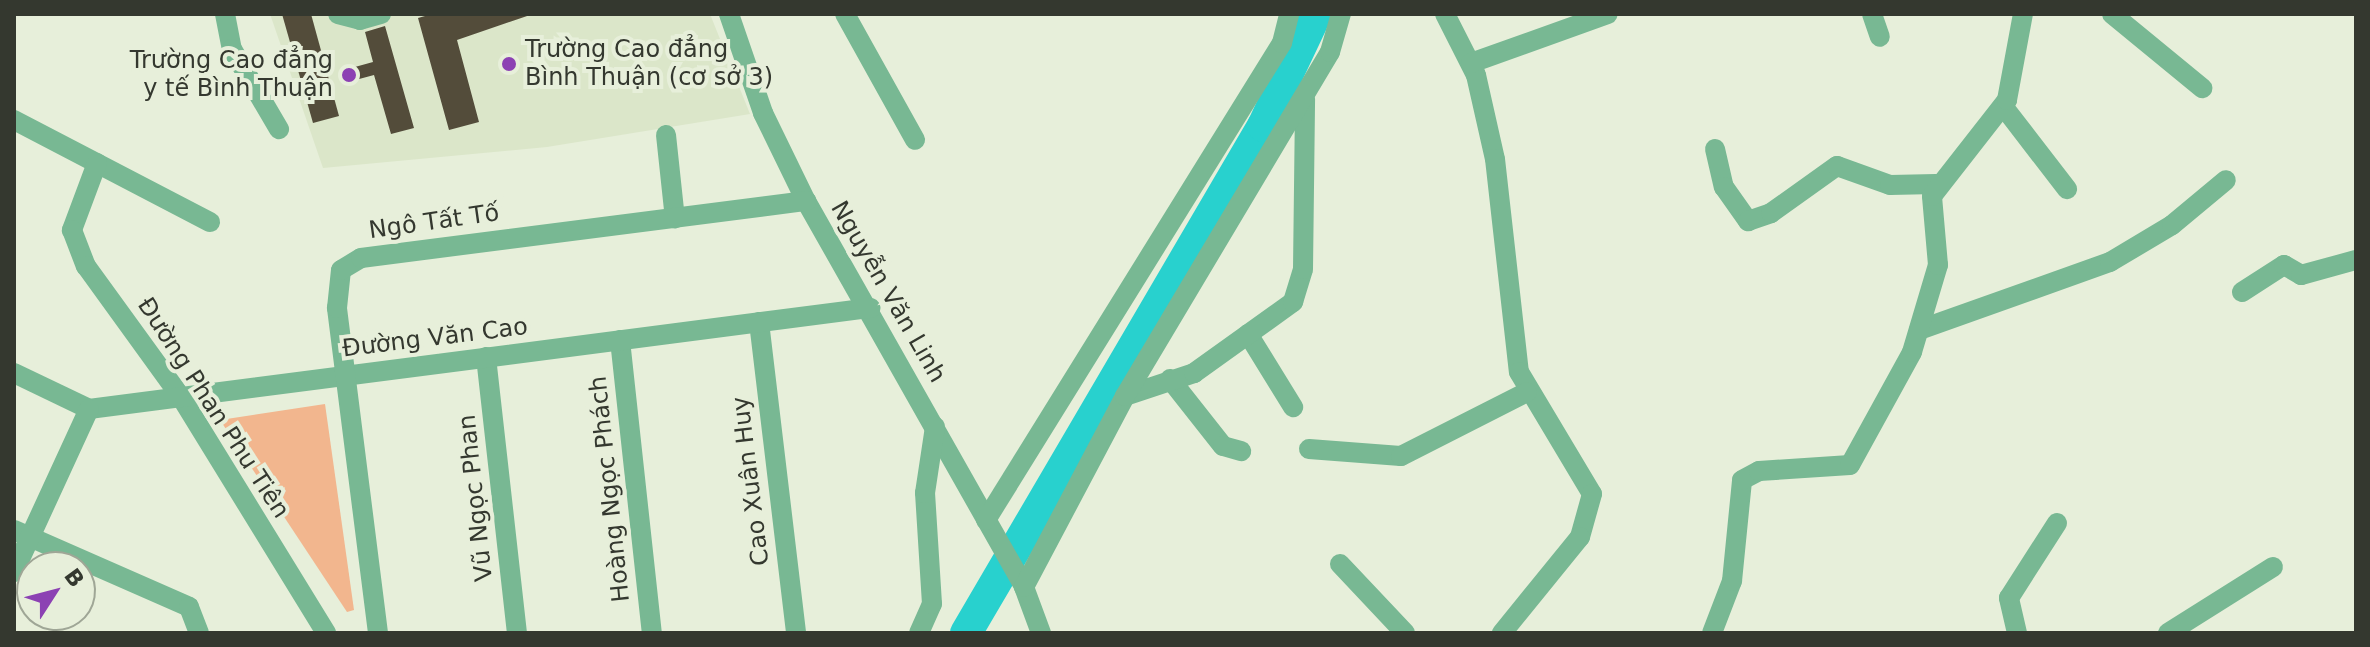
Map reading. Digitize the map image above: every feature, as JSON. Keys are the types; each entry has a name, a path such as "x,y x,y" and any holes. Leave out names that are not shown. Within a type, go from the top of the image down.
{"street":[{"path":"225,14 232,49 279,129"},
{"path":"338,14 360,20 381,14"},
{"name":"Nguyễn Văn Linh","path":"729,14 763,113 806,201 870,308 1024,587"},
{"path":"845,14 915,140"},
{"path":"986,520 1282,43 1289,14"},
{"path":"1041,633 1024,587 1125,396 1305,95 1341,14"},
{"path":"1445,14 1471,63 1502,204 1510,342 1527,392 1584,478 1593,506 1580,537 1502,633"},
{"path":"1471,63 1608,14"},
{"path":"1872,14 1880,37"},
{"path":"1712,633 1732,581 1742,480 1759,471 1850,465 1919,330 1938,265 1936,184 2003,106 2018,71 2023,14"},
{"path":"2112,14 2202,88"},
{"path":"1125,396 1194,373 1283,312 1300,289 1305,95"},
{"path":"2003,106 2067,189"},
{"path":"14,120 210,222"},
{"path":"666,135 675,219"},
{"path":"1715,149 1724,187 1748,221 1771,213 1837,166 1890,185 1936,184"},
{"name":"Đường Phan Phu Tiên","path":"97,163 75,217 77,247 181,397 326,633"},
{"path":"1919,330 2110,262 2172,225 2226,180"},
{"name":"Ngô Tất Tố","path":"378,633 336,280 352,261 806,201"},
{"path":"2242,292 2284,265 2301,275 2356,260"},
{"name":"Đường Văn Cao","path":"89,409 870,308"},
{"name":"Cao Xuân Huy","path":"759,322 796,633"},
{"path":"1248,334 1293,407"},
{"name":"Hoàng Ngọc Phách","path":"620,340 652,633"},
{"name":"Vũ Ngọc Phan","path":"486,357 517,633"},
{"path":"14,373 89,409 22,534 14,572"},
{"path":"1170,379 1223,446 1241,451"},
{"path":"1309,449 1401,456 1527,392"},
{"path":"919,633 932,604 925,493 935,427"},
{"path":"2017,633 2009,598 2057,523"},
{"path":"22,534 189,607 199,633"},
{"path":"1340,564 1405,633"},
{"path":"2168,633 2273,567"}],"shaded area":[{"name":"Trường Cao đẳng Bình Thuận (cơ sở 3)","path":"270,14 710,14 750,114 547,147 323,168"},
{"path":"325,404 354,610 347,612 220,420"}],"building":[{"path":"282,14 311,14 339,116 313,123"},
{"path":"432,14 533,14 457,40 479,122 449,130 418,18"},
{"path":"385,26 414,128 391,134 374,75 348,82 344,70 373,62 365,32"}],"waterway":[{"path":"966,633 1263,126 1316,14"}],"place":[{"name":"Trường Cao đẳng Bình Thuận (cơ sở 3)","path":"509,64"},
{"name":"Trường Cao đẳng y tế Bình Thuận","path":"349,75"}]}
